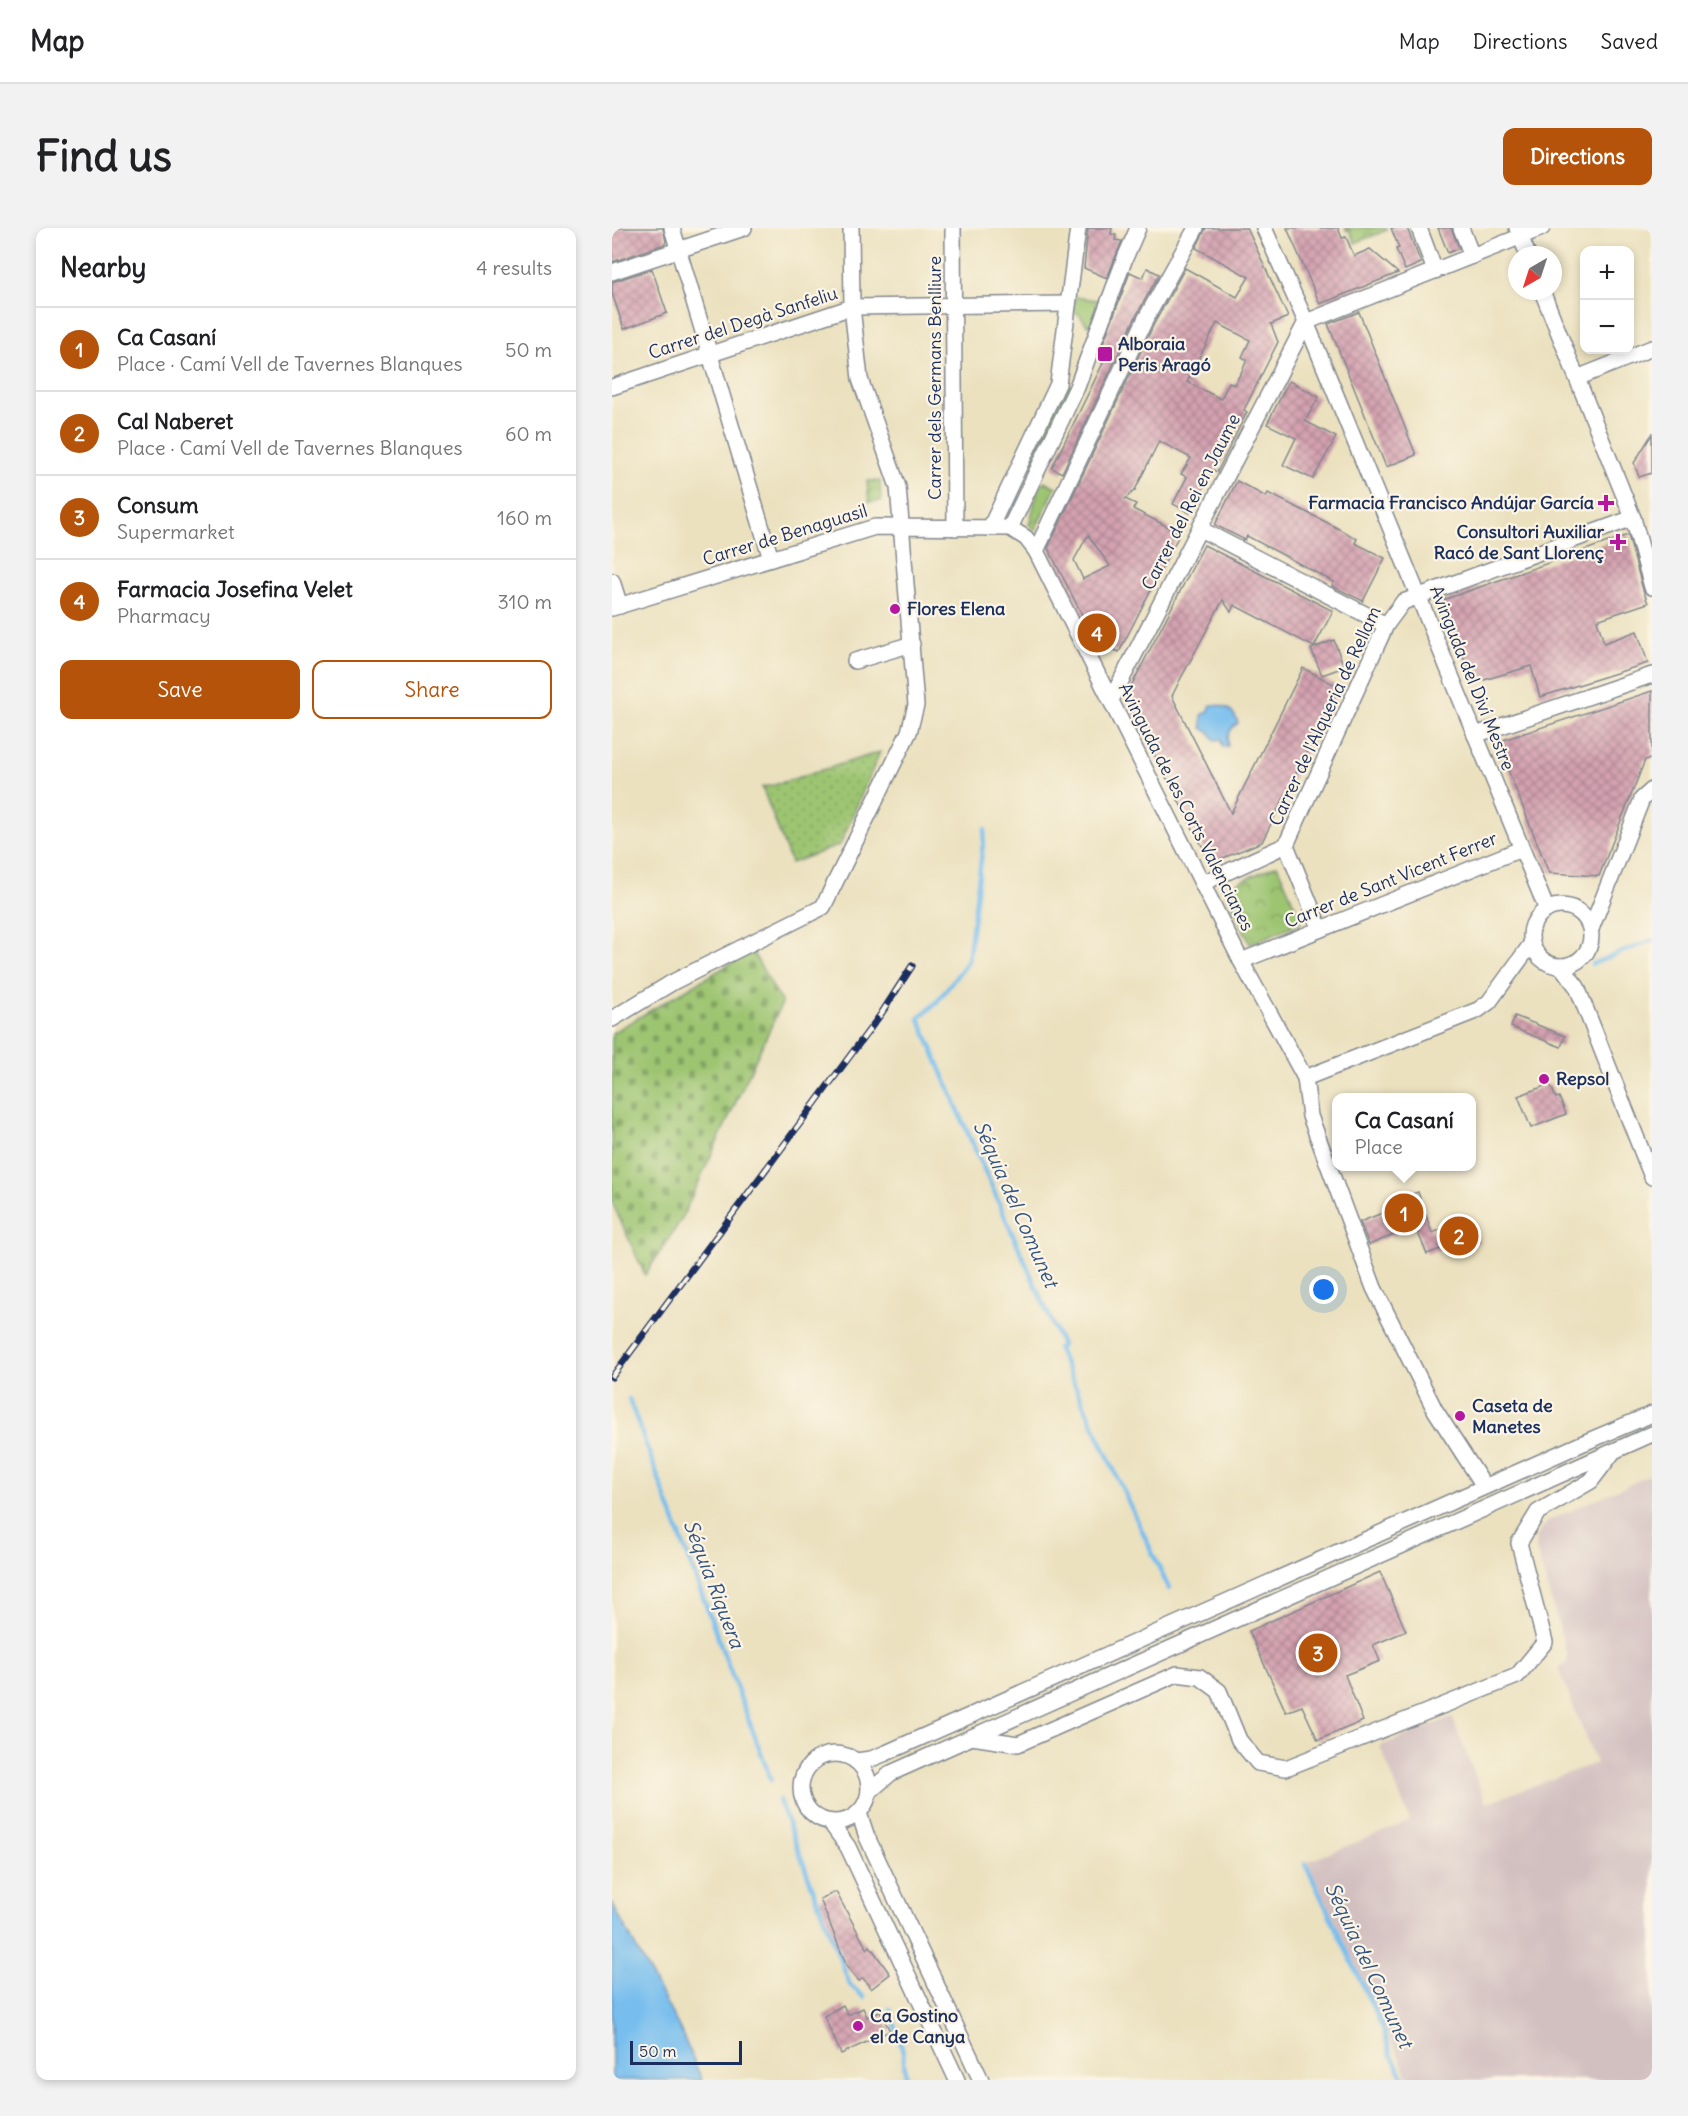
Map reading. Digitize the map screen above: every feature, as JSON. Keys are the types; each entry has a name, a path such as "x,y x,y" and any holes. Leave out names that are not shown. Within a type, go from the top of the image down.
{"street":[{"path":"672,228 771,559"},
{"path":"612,272 744,228"},
{"path":"612,1019 673,982 823,907 909,732 916,705 903,527 898,487 860,379 852,307 850,228"},
{"name":"Carrer dels Germans Benlliure","path":"953,228 955,528"},
{"path":"990,528 1058,384 1078,228"},
{"path":"1138,228 1077,387 1010,528 1026,538 1036,550 1145,320 1196,228"},
{"name":"Avinguda del Diví Mestre","path":"1264,228 1306,322 1546,910"},
{"path":"1419,228 1436,271"},
{"path":"1461,228 1472,256"},
{"path":"1306,322 1472,256 1519,232 1542,228"},
{"path":"1519,232 1524,246"},
{"path":"1546,300 1633,518 1652,587"},
{"name":"Carrer del Degà Sanfeliu","path":"612,387 852,307 1068,304"},
{"name":"Carrer del Rei en Jaume","path":"1111,700 1306,322"},
{"path":"1577,378 1652,348"},
{"name":"Carrer de l'Alqueria de Rellam","path":"1203,883 1286,845 1386,626 1403,602 1633,518"},
{"name":"Carrer de Benaguasil","path":"616,607 875,527 1010,528"},
{"path":"1200,529 1386,626"},
{"name":"Avinguda de les Corts Valencianes","path":"1036,550 1241,961 1305,1078"},
{"path":"612,581 616,607"},
{"path":"855,661 912,644"},
{"path":"1475,735 1652,675"},
{"path":"1591,929 1578,911 1561,906 1546,910 1535,921 1531,935 1532,943 1542,960 1551,965 1561,966 1581,959 1590,945 1591,929 1601,900 1642,799 1652,789"},
{"path":"1286,845 1320,929"},
{"name":"Carrer de Sant Vicent Ferrer","path":"1241,961 1521,849"},
{"path":"1578,911 1601,900"},
{"path":"1484,1486 1435,1410 1374,1288 1310,1116 1305,1078 1478,1010 1490,1002 1532,943"},
{"path":"1577,987 1581,959"},
{"path":"1561,966 1577,987 1652,1177"},
{"path":"1652,1414 1484,1486 886,1753 871,1759 856,1761 837,1754 818,1758 804,1773 801,1784 803,1802 814,1815 830,1822 846,1821 859,1813 870,1791 891,1773 1652,1434"},
{"path":"972,1737 1018,1744 1177,1674 1200,1677 1220,1691 1239,1740 1258,1763 1287,1768 1517,1676 1545,1642 1519,1543 1538,1512 1591,1481 1613,1452"},
{"path":"856,1761 867,1775 870,1791"},
{"path":"859,1813 867,1837 981,2080"},
{"path":"830,1822 848,1847 957,2080"}],"shaded area":[{"path":"1652,1474 1652,2080 1410,2080 1307,1862 1410,1821 1380,1746 1452,1717 1486,1803 1596,1763 1558,1668 1566,1664 1568,1657 1536,1549 1536,1537 1548,1521"}],"green space":[{"path":"1345,228 1386,228 1387,230 1355,243 1349,230"},
{"path":"1075,297 1103,301 1098,327 1087,325 1079,314 1072,312"},
{"path":"1064,385 1072,386 1033,468 1027,464"},
{"path":"867,481 880,481 881,501 869,502"},
{"path":"1044,481 1056,487 1035,530 1029,525 1037,493"},
{"path":"880,752 840,845 791,863 762,787"},
{"path":"1277,865 1302,922 1250,944 1225,888"},
{"path":"752,951 782,1003 681,1220 645,1275 612,1202 612,1033"}],"water":[{"path":"1211,705 1228,709 1236,718 1238,723 1229,733 1228,746 1223,747 1221,739 1215,740 1209,732 1202,728 1202,715 1208,712"},
{"path":"612,1903 680,2029 702,2080 612,2080"}],"building":[{"path":"612,228 663,228 666,241 665,244 612,262"},
{"path":"1088,228 1112,228 1111,234 1116,235 1115,240 1122,241 1107,278 1084,268"},
{"path":"1206,228 1247,228 1288,317 1271,324 1278,342 1244,410 1247,412 1217,472 1213,470 1190,513 1173,504 1187,477 1181,474 1191,458 1159,441 1135,490 1125,499 1136,504 1133,509 1180,533 1119,652 1096,642 1048,548 1154,324 1185,268 1237,297 1249,277 1196,248","holes":["1217,323 1250,340 1242,357 1247,360 1241,373 1234,385 1229,382 1221,399 1187,382","1088,535 1110,566 1083,579 1074,560"]},
{"path":"1287,228 1338,228 1342,238 1346,237 1354,256 1370,249 1398,273 1320,304"},
{"path":"1391,228 1407,228 1421,263 1405,270 1396,249 1399,248"},
{"path":"1438,228 1451,228 1459,248 1448,253"},
{"path":"1147,268 1159,274 1136,316 1062,473 1052,468 1103,363 1097,360 1130,272 1143,278"},
{"path":"652,269 667,313 624,329 612,293 612,282"},
{"path":"1359,312 1416,455 1386,467 1328,324"},
{"path":"1289,381 1319,397 1305,421 1336,437 1313,479 1283,465 1296,438 1267,424"},
{"path":"1652,434 1652,473 1639,477 1634,463"},
{"path":"1237,481 1266,497 1268,493 1328,523 1357,539 1355,543 1385,558 1363,601 1332,586 1334,582 1247,536 1245,540 1215,525"},
{"path":"1628,535 1648,603 1597,620 1604,643 1637,631 1648,663 1540,697 1531,666 1474,683 1440,601"},
{"path":"1204,545 1333,611 1314,647 1234,605 1231,612 1223,600 1180,680 1172,696 1231,813 1303,668 1339,687 1262,842 1211,863 1125,698"},
{"path":"1334,640 1344,667 1322,675 1311,649"},
{"path":"1652,691 1652,758 1645,760 1599,876 1549,873 1497,742"},
{"path":"1515,1016 1565,1036 1561,1047 1511,1027"},
{"path":"1550,1084 1556,1098 1559,1097 1566,1114 1531,1128 1518,1096"},
{"path":"1418,1192 1432,1233 1461,1222 1464,1230 1473,1226 1479,1242 1462,1251 1459,1243 1427,1254 1415,1226 1369,1245 1360,1222 1402,1205 1399,1199"},
{"path":"1380,1572 1406,1631 1373,1645 1380,1661 1345,1675 1363,1721 1318,1740 1302,1706 1286,1712 1249,1631"},
{"path":"836,1892 867,1949 870,1946 890,1974 871,1989 863,1978 859,1981 847,1967 820,1899"},
{"name":"Ca Gostino el de Canya","path":"843,2005 848,2015 863,2008 867,2017 880,2012 890,2031 841,2054 824,2016"}],"waterway":[{"name":"Séquia del Comunet","path":"985,829 968,961 937,1002 919,1018 1062,1345 1058,1349 1169,1589"},
{"path":"1592,964 1652,940"},
{"name":"Séquia Riquera","path":"629,1399 771,1780"},
{"name":"Séquia Riquera","path":"779,1800 850,1985 864,1997"},
{"name":"Séquia del Comunet","path":"1305,1863 1383,2028 1391,2055 1405,2080"},
{"name":"Séquia Riquera","path":"890,2009 903,2052 906,2080"}],"railway":[{"path":"612,1377 881,1014 912,966"}],"place":[{"name":"Alboraia Peris Aragó","path":"1105,354"},
{"name":"Farmacia Francisco Andújar García","path":"1606,503"},
{"name":"Consultori Auxiliar Racó de Sant Llorenç","path":"1618,542"},
{"name":"Flores Elena","path":"895,609"},
{"name":"Farmacia Josefina Velet","path":"1097,633"},
{"name":"Repsol","path":"1544,1079"},
{"name":"Ca Casaní","path":"1404,1213"},
{"name":"Cal Naberet","path":"1459,1236"},
{"name":"Caseta de Manetes","path":"1460,1416"},
{"name":"Consum","path":"1318,1653"},
{"name":"Ca Gostino el de Canya","path":"858,2026"}]}
